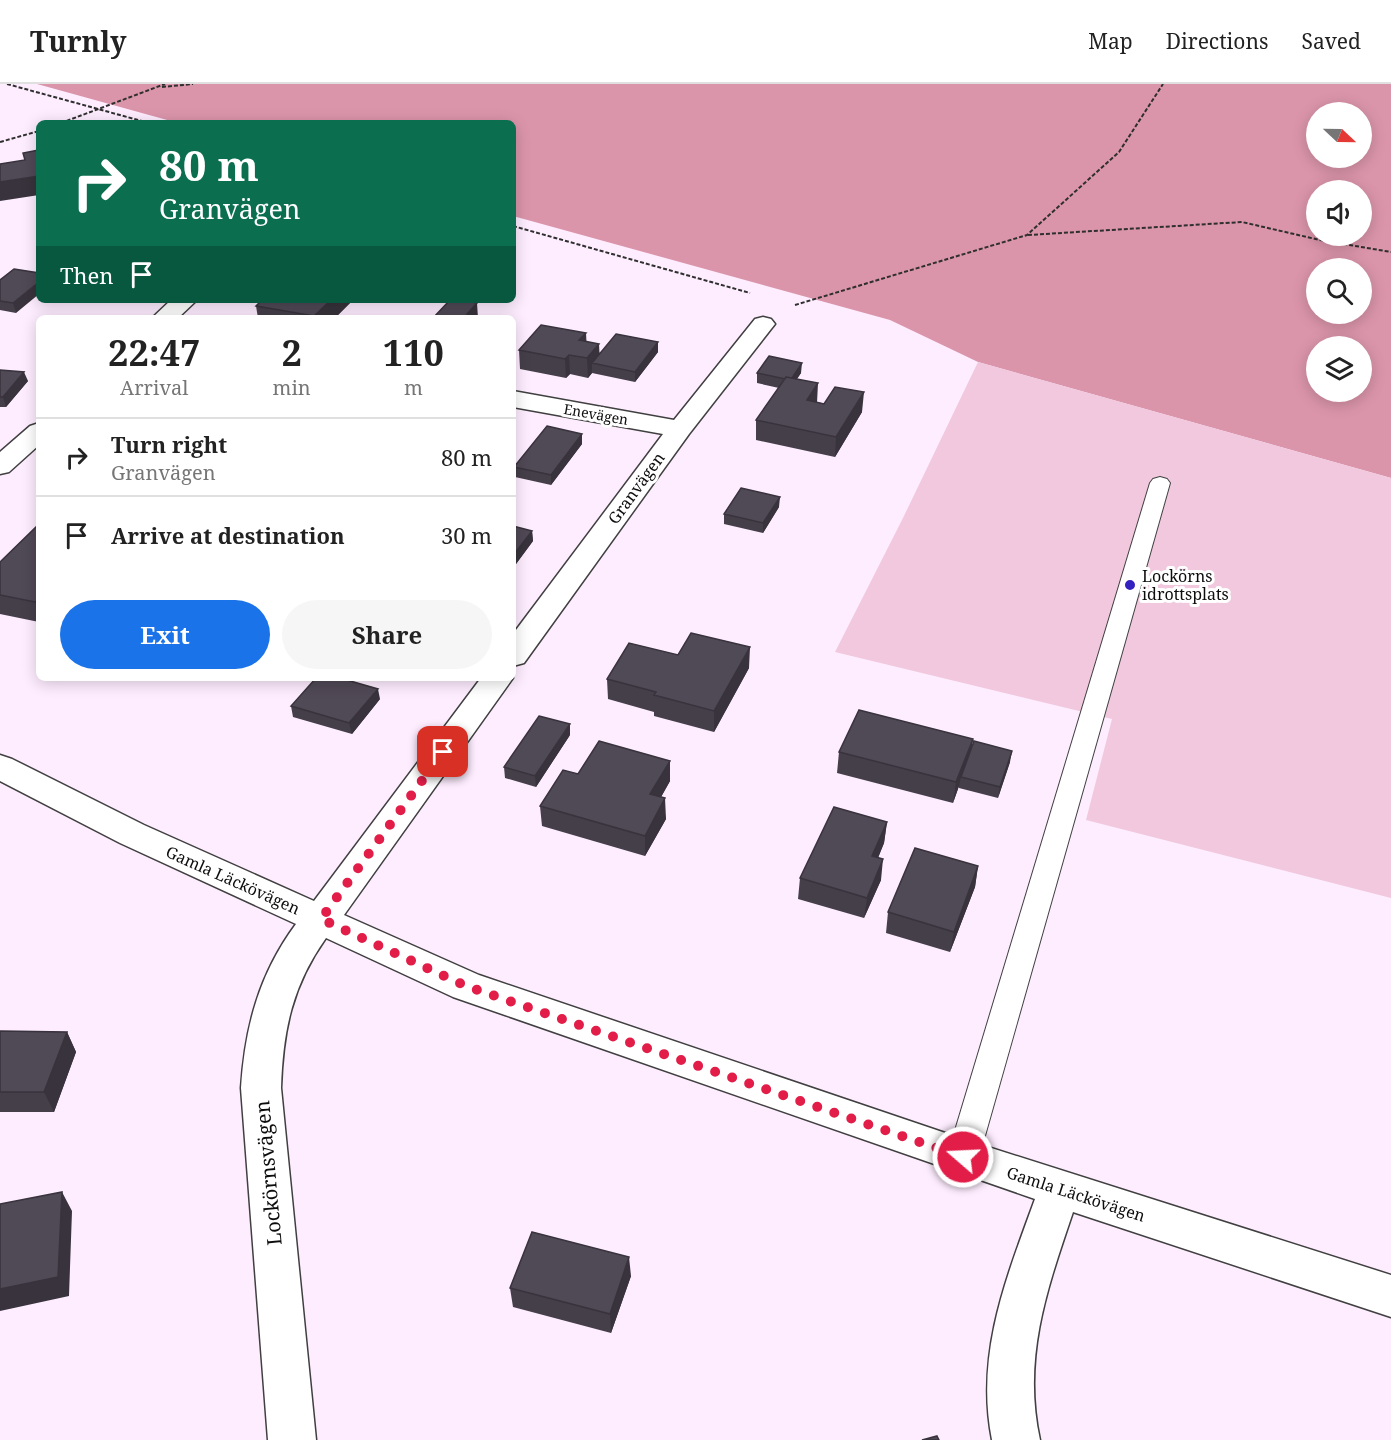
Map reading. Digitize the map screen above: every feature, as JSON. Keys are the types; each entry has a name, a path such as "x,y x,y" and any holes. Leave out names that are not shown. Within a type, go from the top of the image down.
{"street":[{"path":"168,315 182,303"},
{"name":"Granvägen","path":"516,653 680,429 763,324"},
{"name":"Enevägen","path":"516,400 680,429"},
{"path":"0,466 36,434"},
{"path":"321,919 495,681"},
{"name":"Gamla Läckövägen","path":"0,767 132,834 466,986 963,1157 1391,1296"},
{"name":"Lockörnsvägen","path":"292,1440 261,1088 263,1044 273,1003 285,971 321,919"},
{"path":"1016,1440 1008,1404 1015,1331 1060,1188"}],"lane":[{"path":"963,1157 1160,483"}],"path":[{"path":"7,84 138,120"},
{"path":"68,120 165,84"},
{"path":"158,87 193,84"},
{"path":"1027,235 1119,152 1162,84"},
{"path":"0,142 36,131"},
{"path":"763,324 794,305 1027,235 1242,222 1320,240 1391,252"},
{"path":"516,227 760,296"}],"shaded area":[{"path":"37,84 1391,84 1391,478 978,362 890,320 516,217 516,120 167,120"},
{"name":"Lockörns idrottsplats","path":"978,362 1391,478 1391,898 1086,820 1112,719 835,652"}],"building":[{"path":"36,151 36,176 0,182 0,164 25,160 23,153"},
{"path":"14,269 36,273 36,284 13,303 0,301 0,280"},
{"path":"259,303 328,303 315,315 256,306"},
{"path":"447,303 477,303 467,314 472,315 436,315"},
{"path":"541,325 586,333 579,340 599,344 587,358 569,355 565,359 519,350"},
{"path":"616,334 658,342 635,372 592,363"},
{"path":"769,356 802,363 792,378 786,377 785,379 757,373"},
{"path":"0,370 24,372 3,397 0,397"},
{"path":"786,377 818,383 807,400 824,404 835,387 864,392 836,437 756,420"},
{"path":"547,426 582,434 551,475 516,467"},
{"path":"741,488 780,497 763,523 724,514"},
{"path":"36,527 36,601 0,595 0,562"},
{"path":"516,527 532,531 516,552"},
{"path":"691,633 750,647 714,711 654,695 656,692 607,679 629,643 678,655"},
{"path":"313,681 350,681 378,689 349,723 291,706"},
{"path":"859,710 973,739 956,782 839,752"},
{"path":"539,716 570,724 535,776 504,767"},
{"path":"599,741 670,761 650,794 665,798 645,836 540,806 563,770 578,774"},
{"path":"974,741 1012,751 1000,787 961,777"},
{"path":"834,807 887,822 872,856 883,859 867,898 800,878"},
{"path":"915,848 978,866 954,932 888,912"},
{"path":"0,1031 67,1032 44,1092 0,1092"},
{"path":"62,1192 58,1277 0,1289 0,1204"},
{"path":"532,1232 629,1257 610,1314 510,1288"},
{"path":"937,1436 939,1440 922,1440"}],"place":[{"name":"Lockörns idrottsplats","path":"1130,585"}],"route":[{"path":"443,752 321,919 466,986 698,1068 963,1157"}]}
